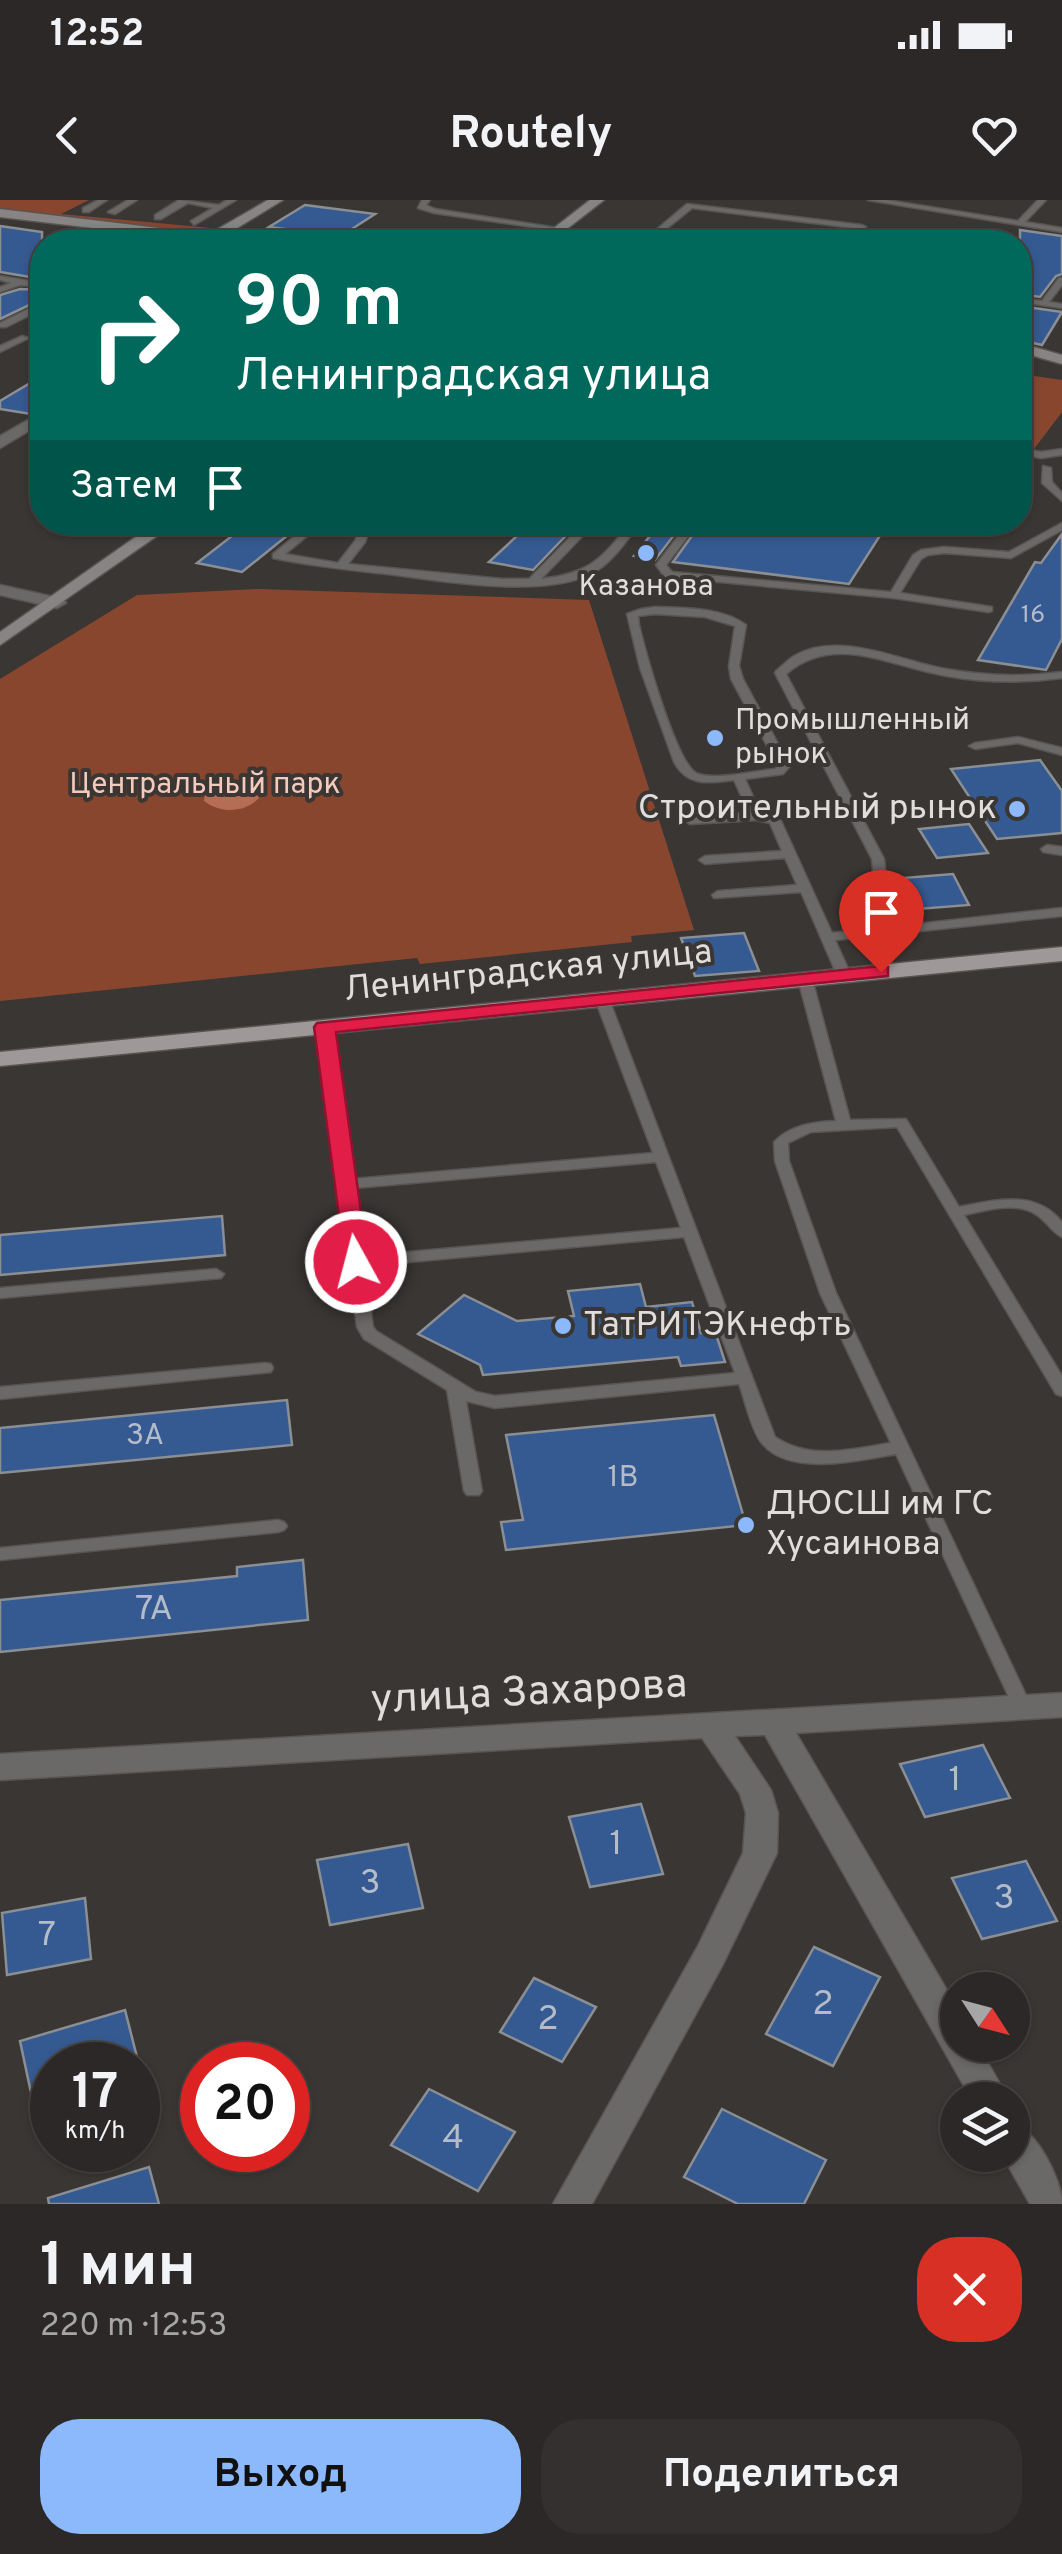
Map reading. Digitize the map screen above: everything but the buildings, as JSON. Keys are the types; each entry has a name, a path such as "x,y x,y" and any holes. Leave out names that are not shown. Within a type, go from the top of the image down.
{"main road":[{"name":"Ленинградская улица","path":"0,1059 1062,954"}],"street":[{"path":"225,230 277,200"},
{"path":"558,230 598,200"},
{"path":"0,212 146,230"},
{"path":"1032,348 1062,360"},
{"path":"0,443 30,424"},
{"path":"0,640 151,535"},
{"path":"0,590 57,603"},
{"name":"улица Захарова","path":"0,1767 1062,1706"},
{"path":"774,1722 940,2012"},
{"path":"572,2204 710,1956 760,1853 762,1813 755,1790 711,1726"},
{"path":"1030,2169 1050,2204"}],"lane":[{"path":"86,210 103,200"},
{"path":"112,212 133,200"},
{"path":"158,217 185,200 220,207"},
{"path":"194,222 232,200"},
{"path":"426,200 421,206 434,211 560,228"},
{"path":"872,200 1062,230"},
{"path":"1020,224 1042,200"},
{"path":"661,230 694,203 862,227"},
{"path":"0,278 30,283"},
{"path":"1044,303 1062,280"},
{"path":"0,290 19,282"},
{"path":"1032,302 1062,306"},
{"path":"3,325 30,312"},
{"path":"0,350 25,338"},
{"path":"1032,453 1062,452"},
{"path":"1046,468 1047,483 1062,498"},
{"path":"894,595 917,557 925,552 1012,555 1062,526"},
{"path":"303,535 277,556 530,584 584,574 625,535"},
{"path":"341,566 362,535"},
{"path":"530,584 578,535"},
{"path":"684,535 660,565 669,575 894,595 988,609"},
{"path":"649,610 722,617 741,625 735,656 737,679 784,766 779,772 738,776 696,777 682,768 654,694 632,614 649,610"},
{"path":"904,929 881,887 878,859 780,674 791,660 813,652 839,650 868,652 961,675 1062,675"},
{"path":"975,746 1018,740 1062,752"},
{"path":"738,776 756,816"},
{"path":"690,820 756,816 775,820 844,975"},
{"path":"1047,848 1062,851"},
{"path":"705,860 791,854"},
{"path":"718,895 806,888"},
{"path":"828,937 1062,912"},
{"path":"805,979 844,1125"},
{"path":"602,1000 768,1440 790,1456 804,1460 901,1447"},
{"path":"325,1027 365,1327 370,1335 471,1396 495,1402 745,1378"},
{"path":"1023,1708 828,1293 782,1161 781,1142 794,1131 810,1126 901,1122 1062,1390"},
{"path":"346,1184 661,1157"},
{"path":"955,1212 1017,1202 1032,1204 1052,1216 1062,1232"},
{"path":"356,1262 690,1232"},
{"path":"0,1294 216,1274"},
{"path":"0,1393 265,1368"},
{"path":"455,1387 473,1491"},
{"path":"0,1554 278,1526"}],"green space":[{"path":"0,200 89,200 61,214 222,229 151,230 0,212"},
{"path":"1032,376 1062,380 1062,412 1034,449"},
{"name":"Центральный парк","path":"258,589 589,600 694,930 631,936 632,942 420,964 417,958 0,1001 0,679 137,595"}],"shaded area":[{"path":"226,783 252,786 259,798 247,807 233,810 204,801 205,792"}],"place":[{"name":"Казанова","path":"646,553"},
{"name":"Промышленный рынок","path":"715,738"},
{"name":"Строительный рынок","path":"1017,809"},
{"name":"ТатРИТЭКнефть","path":"563,1326"},
{"name":"ДЮСШ им ГС Хусаинова","path":"746,1525"}],"route":[{"path":"356,1262 325,1027 881,972"}]}
